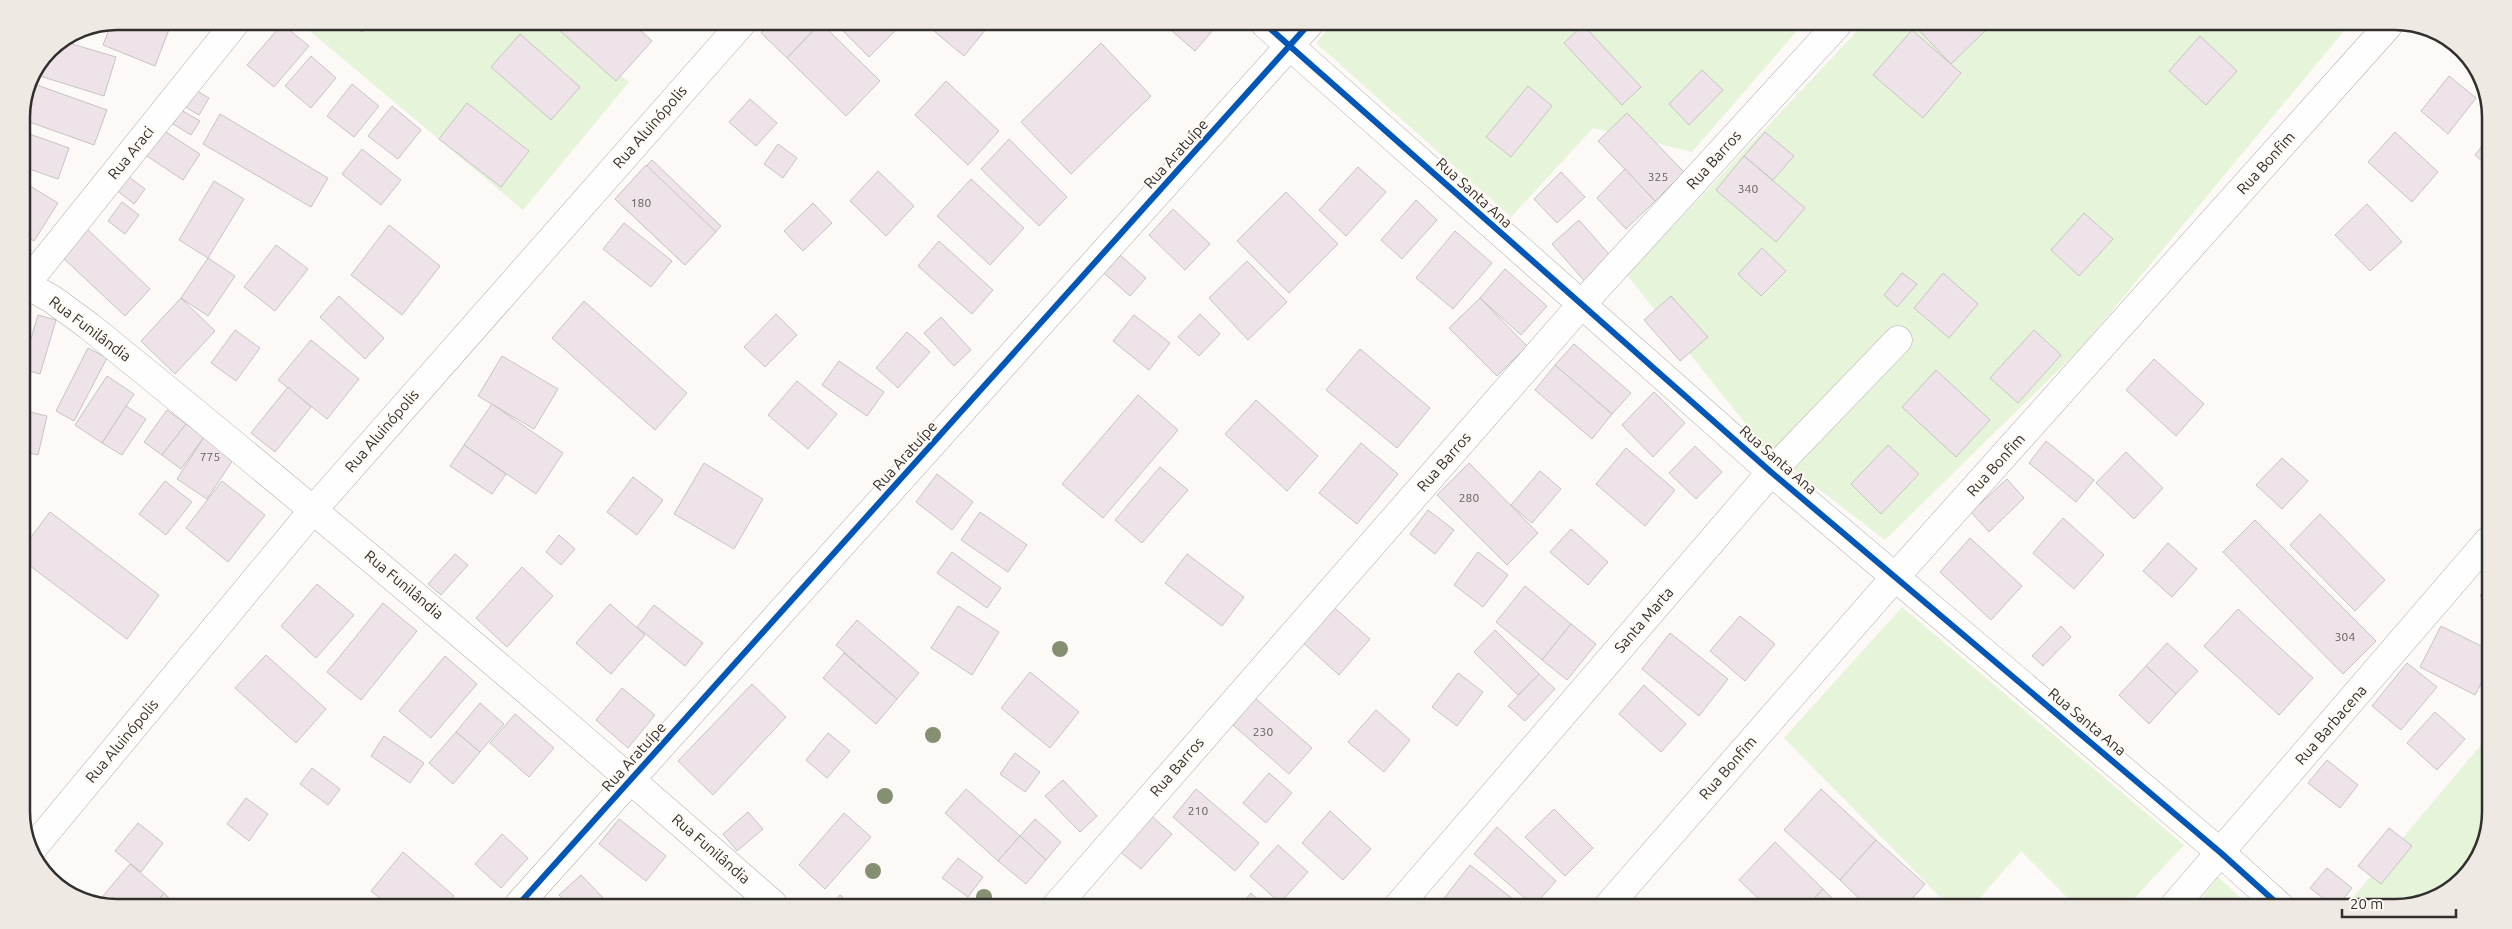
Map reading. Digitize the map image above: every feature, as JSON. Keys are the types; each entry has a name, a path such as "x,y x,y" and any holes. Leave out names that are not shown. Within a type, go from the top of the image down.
{"street":[{"name":"Rua Araci","path":"30,276 230,30"},
{"name":"Rua Aluinópolis","path":"37,844 314,509 736,30"},
{"name":"Rua Santa Ana","path":"1272,30 1771,472 2221,853 2271,899"},
{"name":"Rua Aratuípe","path":"523,899 1304,30"},
{"name":"Rua Barros","path":"1062,899 1581,305 1832,30"},
{"name":"Rua Bonfim","path":"1614,899 1896,576 2384,30"},
{"name":"Rua Funilândia","path":"30,286 52,299 89,326 314,509 631,779 768,899"},
{"name":"Santa Marta","path":"1404,899 1771,472 1898,340"},
{"name":"Rua Barbacena","path":"2180,899 2482,548"}],"green space":[{"path":"309,30 567,30 629,82 523,210"},
{"path":"1327,30 1798,30 1692,152 1593,128 1511,217 1316,43"},
{"path":"1858,30 2345,30 2081,348 1885,540 1764,447 1627,275"},
{"path":"1902,607 2184,845 2133,899 2069,899 2021,851 1979,899 1942,899 1784,738"},
{"path":"2482,744 2482,812 2480,829 2470,856 2457,874 2434,890 2412,897 2352,899"},
{"path":"2218,877 2241,899 2201,899"}],"building":[{"path":"169,30 155,66 103,45 108,31"},
{"path":"277,30 289,30 309,46 274,87 247,65"},
{"path":"559,30 640,30 652,41 616,81"},
{"path":"764,30 813,30 787,58 761,33"},
{"path":"814,30 828,30 880,81 846,116 787,58"},
{"path":"842,30 896,30 869,57"},
{"path":"933,30 985,30 964,56"},
{"path":"1171,30 1213,30 1195,51"},
{"path":"1578,30 1588,30 1641,87 1622,105 1564,43"},
{"path":"1912,30 1961,73 1923,118 1873,75"},
{"path":"1919,30 1986,30 1951,64"},
{"path":"520,34 580,87 551,120 491,67"},
{"path":"2200,36 2237,71 2206,105 2169,71"},
{"path":"1101,43 1151,96 1071,174 1021,122"},
{"path":"71,44 116,57 104,96 41,76 55,55"},
{"path":"311,56 336,78 311,108 285,86"},
{"path":"1702,70 1723,90 1689,125 1669,104"},
{"path":"2449,76 2476,98 2448,134 2421,111"},
{"path":"946,81 999,131 968,165 915,115"},
{"path":"352,84 379,106 354,137 327,116"},
{"path":"37,85 107,110 94,145 30,122 32,100"},
{"path":"1528,86 1552,106 1511,157 1486,137"},
{"path":"192,88 209,98 199,115 182,105"},
{"path":"750,99 777,123 756,146 729,122"},
{"path":"467,103 529,151 501,187 439,139"},
{"path":"392,106 421,130 398,159 368,136"},
{"path":"181,110 200,121 191,135 173,124"},
{"path":"1627,113 1684,172 1655,201 1598,141"},
{"path":"220,114 328,178 311,207 203,144"},
{"path":"161,129 200,154 183,180 144,154"},
{"path":"1765,132 1794,156 1773,180 1744,156"},
{"path":"2395,132 2438,172 2412,202 2368,162"},
{"path":"30,134 69,148 58,179 30,169"},
{"path":"1009,139 1067,197 1039,226 981,169"},
{"path":"778,144 797,158 783,178 764,164"},
{"path":"2482,146 2482,161 2475,155"},
{"path":"362,149 401,180 381,205 342,174"},
{"path":"1744,156 1805,208 1776,242 1716,190"},
{"path":"652,160 721,226 685,265 615,199"},
{"path":"646,165 716,232 685,265 615,199"},
{"path":"1358,167 1386,192 1346,236 1319,210"},
{"path":"1625,169 1655,201 1626,229 1597,198"},
{"path":"878,171 914,206 886,236 850,201"},
{"path":"1561,172 1585,197 1557,223 1534,199"},
{"path":"125,174 145,189 134,204 114,188"},
{"path":"971,179 1024,228 990,265 937,216"},
{"path":"214,181 244,199 208,258 179,240"},
{"path":"30,186 58,203 34,241 30,239"},
{"path":"1286,192 1338,244 1289,293 1237,241"},
{"path":"1416,200 1437,220 1402,259 1381,240"},
{"path":"122,202 139,215 125,234 108,221"},
{"path":"813,203 832,223 803,251 784,231"},
{"path":"2367,204 2402,242 2370,271 2335,235"},
{"path":"1173,209 1210,244 1185,270 1149,235"},
{"path":"2084,213 2113,239 2079,276 2051,250"},
{"path":"1579,220 1615,261 1588,285 1552,244"},
{"path":"624,223 672,261 651,287 603,249"},
{"path":"389,225 440,266 402,315 351,275"},
{"path":"86,228 150,289 125,316 60,255"},
{"path":"1455,231 1492,263 1453,309 1416,278"},
{"path":"939,241 993,290 972,314 918,266"},
{"path":"276,245 308,269 275,311 244,287"},
{"path":"1762,248 1786,271 1761,296 1738,274"},
{"path":"1120,255 1146,278 1130,296 1104,273"},
{"path":"208,258 235,276 208,316 181,298"},
{"path":"1247,261 1287,302 1248,340 1209,298"},
{"path":"1505,269 1547,306 1521,335 1480,298"},
{"path":"1902,273 1917,284 1897,307 1884,295"},
{"path":"1943,273 1978,304 1949,338 1914,308"},
{"path":"339,296 384,338 365,359 320,317"},
{"path":"1671,296 1708,337 1680,361 1644,320"},
{"path":"181,298 215,331 175,374 141,341"},
{"path":"1480,298 1527,346 1497,376 1449,328"},
{"path":"584,301 687,393 655,430 552,338"},
{"path":"776,314 797,335 765,367 744,347"},
{"path":"1200,314 1220,334 1199,356 1178,337"},
{"path":"38,315 56,320 40,374 30,371 30,342"},
{"path":"1134,315 1170,343 1149,370 1113,341"},
{"path":"941,317 971,350 954,366 924,333"},
{"path":"235,330 260,348 236,381 211,363"},
{"path":"2034,330 2061,355 2018,403 1990,378"},
{"path":"907,332 930,352 898,388 876,368"},
{"path":"311,340 359,379 327,419 278,380"},
{"path":"1574,344 1631,393 1612,414 1555,365"},
{"path":"88,348 107,358 74,421 56,411"},
{"path":"1360,349 1430,408 1397,448 1326,390"},
{"path":"502,356 558,389 534,429 478,396"},
{"path":"2154,359 2204,404 2176,436 2126,390"},
{"path":"839,361 884,392 867,416 822,385"},
{"path":"1555,365 1612,414 1592,439 1535,390"},
{"path":"1936,370 1990,420 1956,457 1902,407"},
{"path":"107,376 134,394 102,443 75,425"},
{"path":"797,381 837,414 808,449 768,415"},
{"path":"288,387 311,407 275,452 251,433"},
{"path":"1654,392 1685,423 1653,457 1622,425"},
{"path":"1138,395 1178,430 1103,518 1062,484"},
{"path":"1256,400 1318,456 1287,491 1225,434"},
{"path":"492,404 563,453 536,494 464,445"},
{"path":"126,406 146,419 122,455 102,443"},
{"path":"167,410 186,424 162,455 144,442"},
{"path":"30,412 47,416 38,455 30,453"},
{"path":"186,424 204,437 181,469 162,455"},
{"path":"204,437 235,457 207,499 177,479"},
{"path":"2046,441 2094,480 2076,502 2029,463"},
{"path":"1361,443 1398,474 1357,524 1319,493"},
{"path":"464,445 506,474 492,494 450,466"},
{"path":"1888,445 1919,474 1881,514 1851,484"},
{"path":"1695,446 1722,472 1696,499 1669,473"},
{"path":"1626,448 1675,490 1645,526 1596,484"},
{"path":"2126,452 2163,488 2134,519 2096,483"},
{"path":"2282,458 2308,481 2282,509 2256,485"},
{"path":"704,463 763,499 734,549 674,514"},
{"path":"1469,463 1538,533 1507,565 1437,495"},
{"path":"1160,467 1188,490 1142,543 1115,520"},
{"path":"1540,471 1561,489 1532,523 1511,505"},
{"path":"937,474 973,502 952,530 916,502"},
{"path":"633,477 663,500 637,535 607,512"},
{"path":"2007,479 2024,498 1989,532 1971,512"},
{"path":"165,481 192,502 166,535 139,514"},
{"path":"222,481 265,515 228,562 186,528"},
{"path":"1428,510 1454,530 1435,554 1410,534"},
{"path":"50,512 159,595 127,639 30,566 30,538"},
{"path":"980,512 1027,545 1008,572 961,540"},
{"path":"2320,514 2385,580 2355,611 2290,545"},
{"path":"2063,518 2104,555 2074,589 2033,553"},
{"path":"2255,520 2376,641 2343,674 2223,552"},
{"path":"1571,529 1608,562 1588,585 1550,552"},
{"path":"559,535 575,549 561,565 546,552"},
{"path":"1970,538 2022,586 1991,620 1940,572"},
{"path":"2168,543 2197,569 2172,597 2143,571"},
{"path":"952,552 1001,588 987,608 937,573"},
{"path":"1478,552 1508,575 1483,607 1454,585"},
{"path":"455,554 468,565 441,595 428,584"},
{"path":"1187,554 1244,597 1222,626 1165,583"},
{"path":"522,567 553,596 507,647 476,618"},
{"path":"317,584 354,615 316,658 281,626"},
{"path":"1525,586 1571,624 1542,660 1496,622"},
{"path":"383,603 417,631 361,700 327,672"},
{"path":"610,604 645,635 611,674 576,643"},
{"path":"1330,604 1370,639 1339,675 1299,639"},
{"path":"654,605 703,643 685,666 637,627"},
{"path":"958,606 999,632 972,675 931,648"},
{"path":"2238,609 2313,678 2279,715 2204,646"},
{"path":"1740,616 1775,644 1745,681 1710,651"},
{"path":"857,620 919,673 897,699 836,645"},
{"path":"1571,624 1596,644 1567,680 1542,660"},
{"path":"2061,626 2071,637 2043,666 2032,656"},
{"path":"2441,626 2482,646 2482,682 2475,695 2420,667"},
{"path":"1495,630 1539,674 1518,695 1474,652"},
{"path":"1670,633 1728,679 1699,716 1642,669"},
{"path":"2167,643 2198,671 2176,694 2146,666"},
{"path":"844,653 897,699 876,724 823,678"},
{"path":"266,655 326,709 296,743 235,688"},
{"path":"445,656 477,684 431,738 399,711"},
{"path":"2407,663 2437,687 2401,730 2372,706"},
{"path":"2146,666 2176,694 2149,724 2119,695"},
{"path":"1030,672 1079,712 1050,748 1001,708"},
{"path":"1458,673 1483,692 1457,726 1432,707"},
{"path":"1539,674 1555,689 1525,721 1508,706"},
{"path":"752,684 786,717 713,795 678,761"},
{"path":"1644,685 1686,724 1661,752 1619,714"},
{"path":"622,688 655,715 628,748 596,720"},
{"path":"1255,698 1312,748 1289,774 1233,725"},
{"path":"480,703 504,724 480,752 456,732"},
{"path":"1376,710 1410,740 1384,772 1348,742"},
{"path":"2435,712 2465,739 2437,770 2407,743"},
{"path":"515,714 554,748 529,777 490,743"},
{"path":"456,732 480,752 453,784 429,763"},
{"path":"828,733 850,751 827,778 806,760"},
{"path":"384,736 424,763 410,783 371,756"},
{"path":"1015,753 1040,772 1025,792 1000,774"},
{"path":"2327,760 2358,785 2340,808 2308,783"},
{"path":"312,768 340,789 328,805 300,784"},
{"path":"1269,773 1292,793 1266,823 1243,803"},
{"path":"1063,780 1097,816 1080,832 1045,796"},
{"path":"966,789 1020,836 998,861 945,813"},
{"path":"1196,789 1259,843 1235,871 1173,817"},
{"path":"1821,789 1876,840 1840,880 1784,830"},
{"path":"246,798 268,814 249,841 227,824"},
{"path":"1554,809 1593,848 1565,876 1525,837"},
{"path":"1330,811 1371,849 1343,880 1302,843"},
{"path":"748,812 763,829 737,851 723,834"},
{"path":"844,813 871,837 825,889 799,865"},
{"path":"1149,814 1172,834 1141,869 1118,850"},
{"path":"619,819 666,856 646,881 599,844"},
{"path":"1035,819 1061,842 1046,860 1020,836"},
{"path":"138,823 163,843 141,872 115,851"},
{"path":"1497,827 1556,881 1540,899 1526,899 1474,854"},
{"path":"2389,828 2412,846 2381,884 2358,866"},
{"path":"502,834 528,858 501,888 475,864"},
{"path":"1020,836 1046,860 1026,884 998,861"},
{"path":"1876,840 1925,884 1912,899 1860,899 1840,880"},
{"path":"1775,842 1823,889 1814,899 1759,899 1739,880"},
{"path":"1278,845 1308,872 1284,899 1276,899 1250,876"},
{"path":"403,852 454,896 451,899 381,899 371,891"},
{"path":"958,858 983,877 968,897 942,878"},
{"path":"130,864 164,893 159,899 102,897"},
{"path":"1470,865 1513,899 1443,899"},
{"path":"2327,868 2352,888 2343,899 2324,899 2310,888"},
{"path":"581,875 604,899 563,899 559,895"},
{"path":"1823,889 1833,899 1814,899"},
{"path":"164,893 170,899 159,899"},
{"path":"1251,893 1258,899 1246,899"},
{"path":"840,895 844,899 836,899"}],"cycle path":[{"path":"1272,30 1771,472 2221,853 2272,899"},
{"path":"523,899 1304,30"}]}
